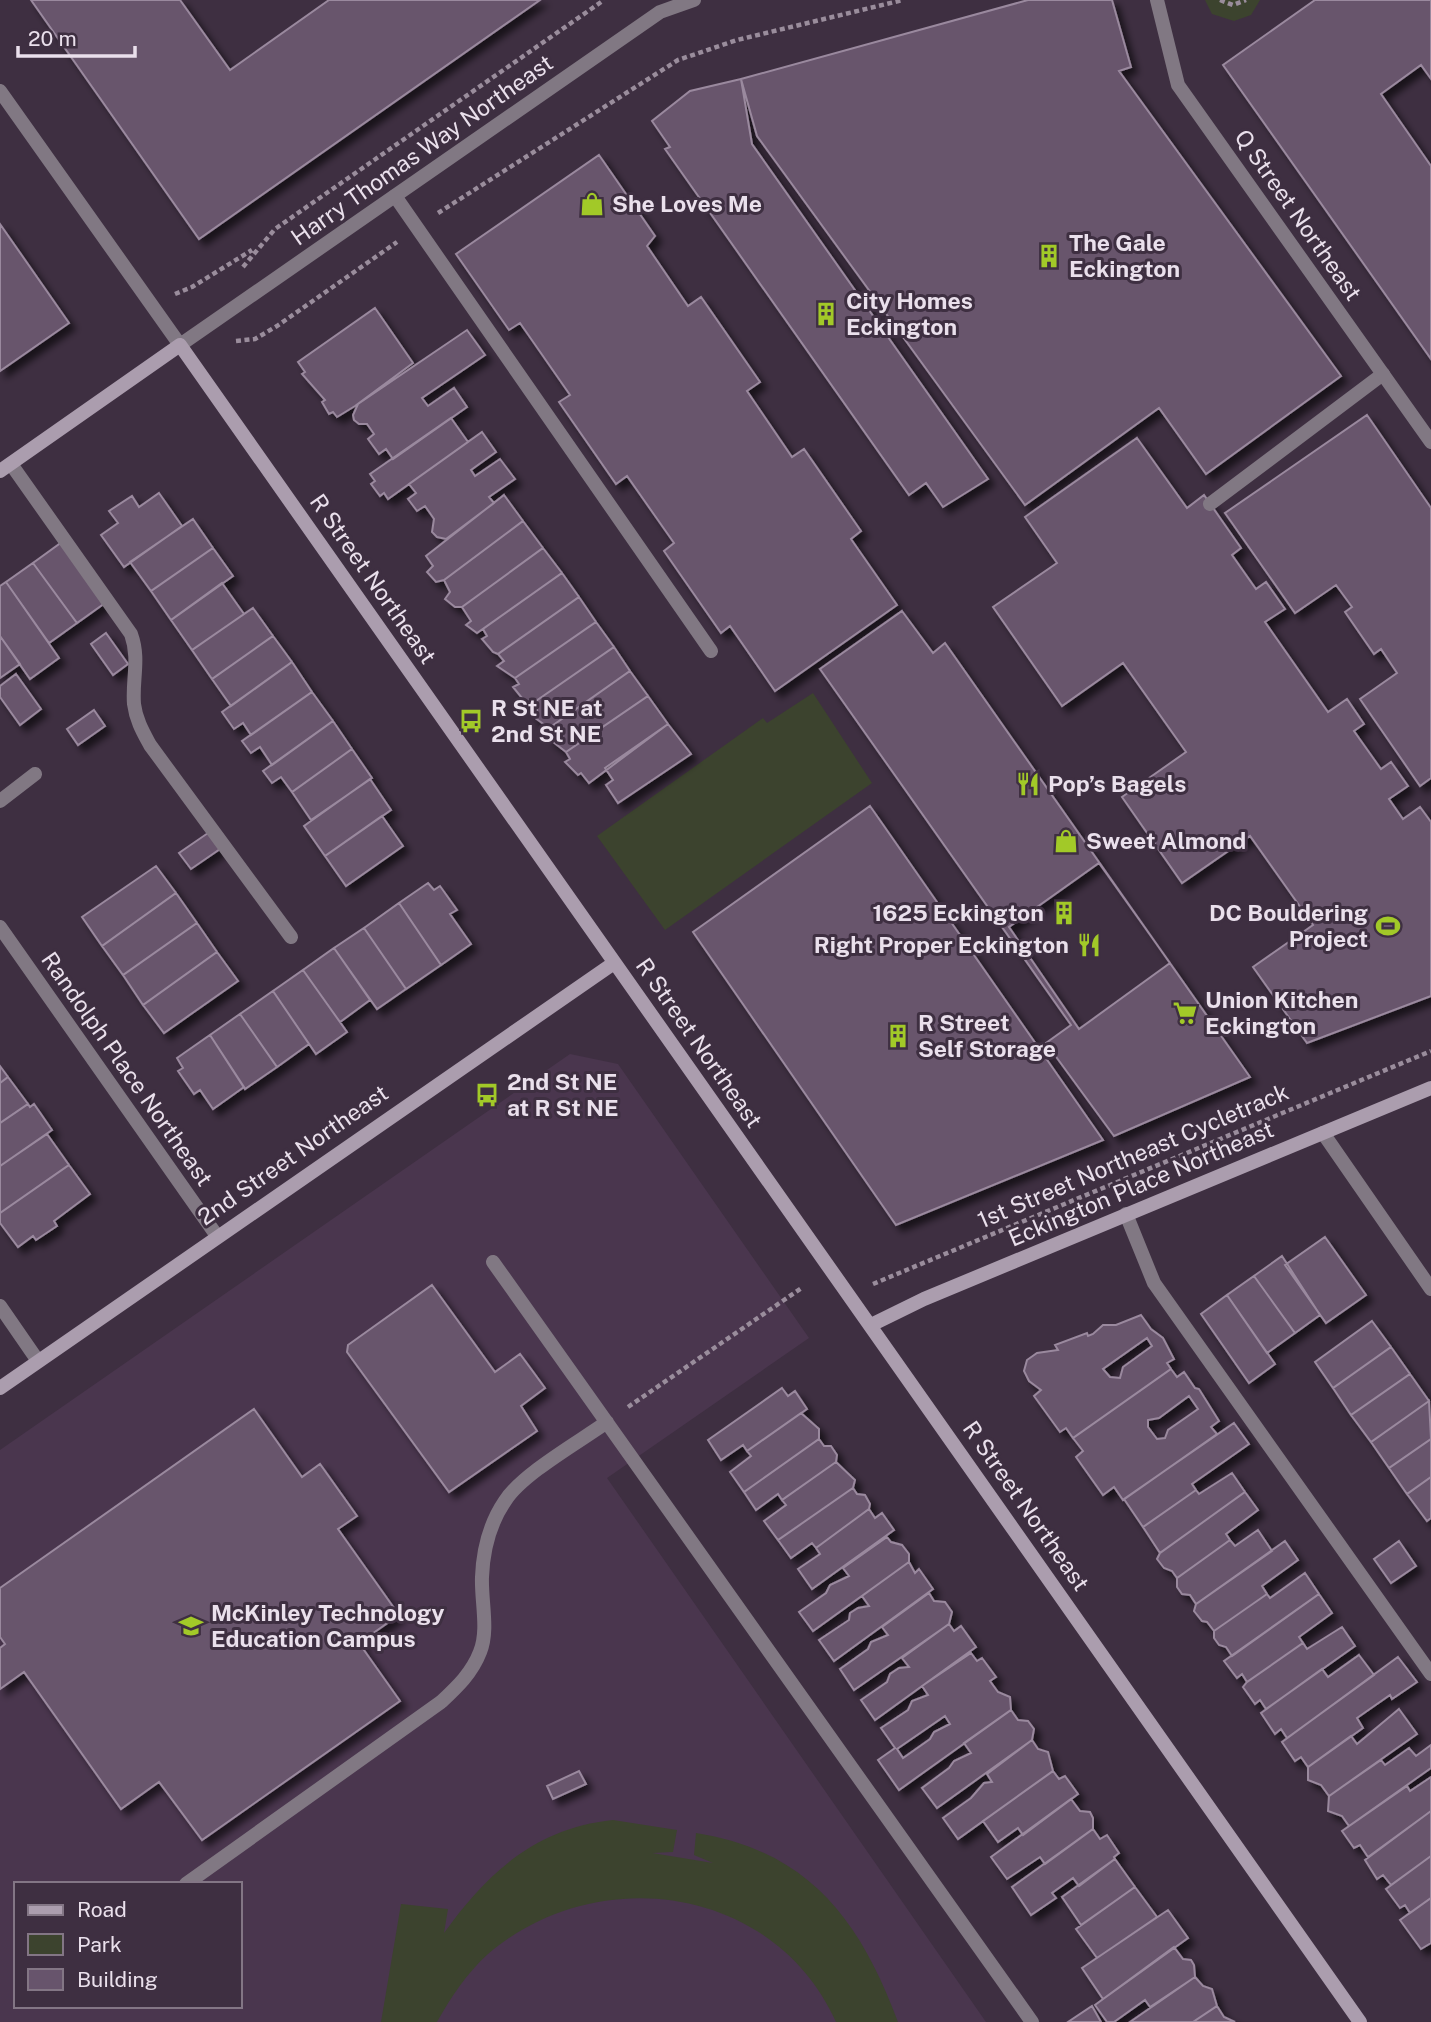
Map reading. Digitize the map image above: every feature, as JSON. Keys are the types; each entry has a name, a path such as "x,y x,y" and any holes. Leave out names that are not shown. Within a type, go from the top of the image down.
{"street":[{"name":"Harry Thomas Way Northeast","path":"180,345 660,12 694,0"},
{"name":"Q Street Northeast","path":"1157,0 1178,85 1431,442"},
{"name":"R Street Northeast","path":"0,91 1360,2022"},
{"path":"396,196 416,229 711,651"},
{"path":"180,345 6,468 131,634 138,662 134,703 137,720 150,745 291,937"},
{"path":"1210,504 1382,374"},
{"path":"0,801 35,774"},
{"name":"Randolph Place Northeast","path":"0,927 217,1236"},
{"name":"2nd Street Northeast","path":"0,1388 614,963"},
{"name":"Eckington Place Northeast","path":"871,1325 1126,1214 1431,1088"},
{"path":"1323,1133 1431,1289"},
{"path":"1126,1214 1154,1283 1431,1674"},
{"path":"493,1262 1032,2022"},
{"path":"0,1306 38,1362"},
{"path":"189,1882 441,1702 466,1678 482,1650 482,1578 487,1539 505,1500 540,1469 607,1422"}],"path":[{"path":"149,301 192,287 256,248 275,229 604,0"},
{"path":"180,345 255,339 471,190 678,60 737,40 903,0"},
{"path":"1220,0 1233,5 1246,0"},
{"name":"1st Street Northeast Cycletrack","path":"848,1294 1431,1051"},
{"path":"607,1422 803,1287"}],"shaded area":[{"path":"570,1054 618,1064 809,1338 607,1478 986,2022 0,2022 0,1450"}],"green space":[{"path":"1205,0 1260,0 1251,15 1234,21 1212,14"},
{"path":"813,693 872,783 665,930 597,836 763,718 767,723"},
{"path":"613,1820 677,1830 673,1852 652,1853 713,1863 694,1855 696,1833 736,1842 770,1856 800,1874 825,1896 847,1922 883,1985 898,2022 836,2022 808,1976 771,1941 728,1916 680,1902 630,1898 580,1906 532,1924 480,1961 437,2022 381,2022 401,1904 448,1909 444,1933 478,1891 516,1857 560,1832"}],"building":[{"path":"31,0 180,0 230,70 329,0 540,0 199,239"},
{"name":"The Gale Eckington","path":"1028,0 1112,0 1131,67 1119,71 1341,376 1206,474 1159,408 1025,505 757,136 741,79"},
{"path":"1315,0 1431,0 1431,79 1421,65 1381,94 1431,166 1431,359 1223,65"},
{"name":"City Homes Eckington","path":"741,79 752,144 988,479 943,507 926,483 909,495 665,149 670,147 652,121 690,91"},
{"path":"599,155 655,236 647,246 688,306 701,297 760,382 747,391 792,457 804,449 861,531 851,539 897,605 775,691 730,626 721,633 664,551 674,543 627,476 616,484 559,402 570,395 520,323 509,330 456,254"},
{"path":"0,224 69,323 0,371"},
{"path":"375,308 413,363 337,417 333,412 329,414 322,402 325,400 302,374 305,372 298,362"},
{"path":"467,330 485,355 422,398 428,406 454,388 467,407 393,459 386,449 379,454 368,439 374,434 367,424 359,424 354,420 353,415 358,404"},
{"path":"1367,415 1431,508 1431,778 1420,786 1360,699 1397,673 1381,649 1374,654 1345,612 1352,607 1336,585 1295,613 1225,513"},
{"path":"451,418 468,442 388,499 384,493 380,496 371,484 375,481 370,474"},
{"path":"482,432 496,452 471,470 475,476 500,459 515,479 489,497 494,503 446,539 437,537 432,532 434,519 425,506 417,511 408,499 416,493 409,484"},
{"path":"1137,438 1187,508 1204,495 1241,548 1232,555 1256,589 1266,582 1285,609 1265,622 1328,712 1347,699 1364,724 1354,731 1381,769 1391,762 1408,786 1389,799 1403,819 1420,807 1431,822 1431,996 1307,1043 1253,967 1313,925 1250,836 1182,883 1122,797 1186,752 1123,663 1062,706 993,607 1057,563 1025,517"},
{"path":"159,493 182,526 124,567 101,535 118,523 109,511 132,496 139,507"},
{"path":"504,495 523,521 444,580 436,582 427,572 433,566 426,556"},
{"path":"193,519 213,548 151,591 130,562"},
{"path":"523,521 543,548 462,607 455,607 445,599 450,592 444,580"},
{"path":"62,542 105,603 77,623 33,563"},
{"path":"213,548 233,576 171,620 151,591"},
{"path":"543,548 562,573 477,633 466,625 471,621 462,607"},
{"path":"33,563 77,623 49,643 6,582"},
{"path":"562,573 579,597 498,654 493,652 482,639 487,636 483,629"},
{"path":"6,582 59,658 30,679 0,636 0,586"},
{"path":"222,583 244,614 192,650 171,620"},
{"path":"579,597 596,622 515,678 497,666 504,661 498,654"},
{"path":"253,608 273,636 212,679 192,650"},
{"name":"1625 Eckington","path":"902,611 933,653 945,643 1250,1077 1114,1136 1046,1043 1071,1025 820,669"},
{"path":"596,622 614,647 533,703 529,700 526,703 513,687 519,684 515,678"},
{"path":"106,633 128,664 113,675 91,644"},
{"path":"0,636 20,664 0,678"},
{"path":"273,636 292,662 231,706 212,679"},
{"path":"614,647 630,671 549,728 531,715 537,710 533,703"},
{"path":"292,662 312,692 251,735 243,723 234,729 222,712"},
{"path":"630,671 648,696 566,752 548,738 553,734 549,728"},
{"path":"16,674 41,709 20,725 0,697 0,686"},
{"path":"312,692 333,721 272,765 260,747 251,753 242,741"},
{"path":"648,696 668,724 589,783 581,773 578,775 565,762 570,759 566,752"},
{"path":"94,710 105,726 78,745 67,729"},
{"path":"333,721 352,749 292,792 281,777 272,783 263,771"},
{"path":"668,724 691,754 618,803 606,785 613,780 605,768"},
{"path":"352,749 372,778 311,820 292,792"},
{"path":"370,779 391,810 325,856 304,826"},
{"name":"R Street Self Storage","path":"870,806 1103,1140 896,1225 693,932"},
{"path":"382,816 403,846 346,886 325,856"},
{"path":"208,833 220,849 191,869 179,853"},
{"name":"Right Proper Eckington","path":"1099,863 1170,963 1079,1029 1009,927"},
{"path":"156,866 176,893 102,946 82,917"},
{"path":"428,883 434,890 440,886 457,910 450,914 471,944 441,965 399,903"},
{"path":"176,893 197,923 123,975 102,946"},
{"path":"399,903 441,965 406,989 364,928"},
{"path":"197,923 217,952 143,1005 123,975"},
{"path":"364,928 406,989 377,1009 334,948"},
{"path":"334,948 370,1000 340,1022 303,970"},
{"path":"217,952 238,981 164,1033 143,1005"},
{"path":"303,970 347,1032 316,1054 273,991"},
{"path":"273,991 309,1044 277,1067 240,1014"},
{"path":"240,1014 277,1067 245,1089 210,1035"},
{"path":"210,1035 244,1087 213,1109 200,1090 194,1094 178,1071 183,1068 177,1058"},
{"path":"0,1066 8,1077 0,1083"},
{"path":"8,1077 28,1104 0,1123 0,1083"},
{"path":"28,1104 30,1107 34,1104 52,1130 0,1166 0,1123"},
{"path":"47,1134 69,1165 0,1213 0,1166"},
{"path":"69,1165 90,1194 54,1221 57,1226 36,1240 33,1236 18,1247 0,1223 0,1213"},
{"path":"1325,1237 1366,1295 1326,1323 1285,1265"},
{"path":"1282,1256 1320,1315 1295,1333 1254,1276"},
{"path":"1254,1276 1295,1333 1267,1353 1227,1295"},
{"path":"432,1285 495,1372 520,1354 545,1388 521,1406 537,1431 449,1492 347,1352 348,1345"},
{"path":"1227,1295 1275,1364 1249,1383 1201,1314"},
{"path":"1141,1315 1151,1329 1163,1338 1174,1359 1167,1363 1171,1369 1073,1438 1066,1428 1060,1432 1034,1396 1041,1390 1029,1381 1024,1371 1027,1360 1037,1353 1058,1350 1055,1345 1087,1333 1088,1336 1093,1334 1103,1325 1116,1325","holes":["1147,1338 1152,1346 1123,1367 1120,1378 1110,1377 1103,1369"]},
{"path":"1372,1321 1391,1347 1333,1388 1315,1362"},
{"path":"1391,1347 1410,1374 1351,1415 1333,1388"},
{"path":"1171,1369 1177,1377 1184,1372 1195,1388 1199,1389 1219,1421 1211,1427 1217,1434 1123,1500 1114,1487 1103,1495 1076,1457 1083,1451 1073,1438","holes":["1189,1396 1198,1409 1168,1430 1165,1438 1157,1439 1148,1427 1148,1420 1159,1418"]},
{"path":"1410,1374 1429,1401 1371,1442 1351,1415"},
{"path":"782,1388 788,1396 795,1391 807,1409 747,1451 743,1445 721,1460 708,1440"},
{"path":"1429,1401 1431,1439 1389,1468 1371,1442"},
{"name":"McKinley Technology Education Campus","path":"254,1409 302,1477 320,1464 357,1516 338,1529 399,1615 359,1643 400,1701 202,1840 159,1782 121,1809 24,1672 0,1689 0,1648 5,1644 0,1637 0,1588"},
{"path":"801,1413 819,1429 819,1439 744,1492 730,1472 751,1456 747,1451"},
{"path":"1234,1423 1249,1444 1192,1484 1196,1490 1143,1527 1124,1499"},
{"path":"819,1439 824,1446 831,1446 837,1455 836,1462 782,1500 778,1494 756,1510 744,1492"},
{"path":"1431,1439 1431,1477 1407,1494 1389,1468"},
{"path":"836,1462 855,1480 853,1488 778,1540 764,1521 786,1505 782,1500"},
{"path":"1232,1473 1245,1492 1160,1553 1143,1527 1196,1490 1199,1494"},
{"path":"1431,1477 1431,1518 1427,1521 1407,1494"},
{"path":"853,1488 857,1494 865,1495 870,1504 869,1509 816,1548 812,1543 791,1558 778,1540"},
{"path":"1245,1492 1258,1510 1226,1534 1230,1540 1177,1578 1172,1571 1164,1568 1157,1559 1160,1553"},
{"path":"869,1509 875,1518 882,1513 894,1530 812,1589 798,1569 820,1554 816,1548"},
{"path":"1258,1530 1272,1551 1196,1604 1190,1595 1182,1594 1177,1587 1177,1578 1230,1540 1235,1546"},
{"path":"887,1537 891,1542 902,1545 909,1554 909,1562 813,1631 799,1612 826,1593 830,1585 849,1576 843,1568"},
{"path":"1285,1541 1298,1560 1262,1586 1267,1594 1214,1631 1207,1622 1202,1621 1194,1611 1196,1604"},
{"path":"1399,1541 1416,1566 1391,1583 1374,1559"},
{"path":"909,1562 915,1573 919,1569 933,1589 834,1661 819,1640 849,1620 850,1613 869,1606 862,1596"},
{"path":"1305,1573 1319,1594 1232,1656 1226,1647 1219,1645 1214,1638 1214,1631 1267,1594 1270,1598"},
{"path":"929,1593 934,1601 945,1602 952,1612 949,1624 854,1690 840,1669 868,1649 871,1642 888,1635 882,1627"},
{"path":"1319,1594 1332,1613 1299,1637 1303,1643 1247,1682 1242,1674 1237,1678 1224,1661"},
{"path":"949,1624 954,1631 961,1626 976,1647 875,1720 861,1700 887,1682 890,1674 899,1668 909,1667 902,1658"},
{"path":"1342,1627 1355,1646 1266,1709 1260,1700 1255,1704 1243,1687 1247,1682 1303,1643 1307,1649"},
{"path":"971,1653 977,1661 982,1658 996,1677 990,1681 998,1692 1010,1697 1011,1710 899,1790 878,1760 895,1748 881,1728 908,1710 912,1701 928,1695 922,1686","holes":["945,1716 950,1724 934,1732 930,1739 903,1758 897,1749"]},
{"path":"1359,1655 1374,1675 1287,1738 1281,1729 1275,1734 1261,1713 1322,1669 1328,1677"},
{"path":"1398,1657 1417,1682 1392,1699 1390,1695 1357,1718 1363,1728 1308,1767 1301,1757 1295,1761 1282,1742"},
{"path":"1399,1709 1417,1734 1329,1796 1321,1785 1308,1780 1308,1767 1351,1736 1357,1744"},
{"path":"1011,1710 1018,1720 1028,1721 1034,1729 1032,1740 937,1808 922,1788 949,1768 954,1761 971,1753 964,1743"},
{"path":"1032,1740 1038,1749 1048,1752 1053,1771 958,1839 943,1818 971,1798 984,1783 992,1782 987,1774"},
{"path":"1431,1745 1431,1768 1349,1826 1342,1816 1328,1811 1329,1796 1381,1760 1385,1765 1409,1748 1416,1756"},
{"path":"579,1771 586,1784 553,1799 547,1786"},
{"path":"1053,1771 1059,1779 1065,1776 1078,1794 1023,1835 1018,1828 998,1842 983,1821"},
{"path":"1431,1777 1431,1811 1368,1857 1360,1845 1354,1848 1342,1831 1407,1786 1410,1791"},
{"path":"1071,1799 1080,1811 1090,1812 1093,1829 1045,1864 1040,1857 1007,1879 991,1857"},
{"path":"1431,1811 1431,1856 1391,1885 1383,1875 1377,1879 1365,1860"},
{"path":"1093,1829 1100,1839 1107,1835 1119,1853 1115,1859 1079,1886 1073,1878 1052,1893 1056,1898 1031,1915 1012,1887"},
{"path":"1431,1856 1431,1898 1410,1913 1405,1905 1400,1908 1386,1889"},
{"path":"1115,1859 1135,1887 1081,1925 1062,1897"},
{"path":"1135,1887 1157,1917 1097,1958 1076,1929"},
{"path":"1431,1898 1431,1943 1421,1949 1400,1920"},
{"path":"1168,1910 1188,1938 1103,1999 1082,1968"},
{"path":"1174,1947 1183,1959 1191,1960 1195,1977 1150,2007 1145,2000 1114,2022 1107,2022 1095,2005"},
{"path":"1195,1977 1203,1986 1212,1989 1217,2006 1193,2022 1130,2022"},
{"path":"1092,2006 1101,2022 1068,2022"},
{"path":"1217,2006 1224,2017 1235,2022 1193,2022"}],"place":[{"name":"She Loves Me","path":"592,204"},
{"name":"The Gale Eckington","path":"1049,256"},
{"name":"City Homes Eckington","path":"826,314"},
{"name":"R St NE at 2nd St NE","path":"471,721"},
{"name":"Pop’s Bagels","path":"1028,784"},
{"name":"Sweet Almond","path":"1066,841"},
{"name":"1625 Eckington","path":"1064,913"},
{"name":"DC Bouldering Project","path":"1388,926"},
{"name":"Right Proper Eckington","path":"1089,945"},
{"name":"Union Kitchen Eckington","path":"1185,1013"},
{"name":"R Street Self Storage","path":"898,1036"},
{"name":"2nd St NE at R St NE","path":"487,1095"},
{"name":"McKinley Technology Education Campus","path":"191,1626"}]}
